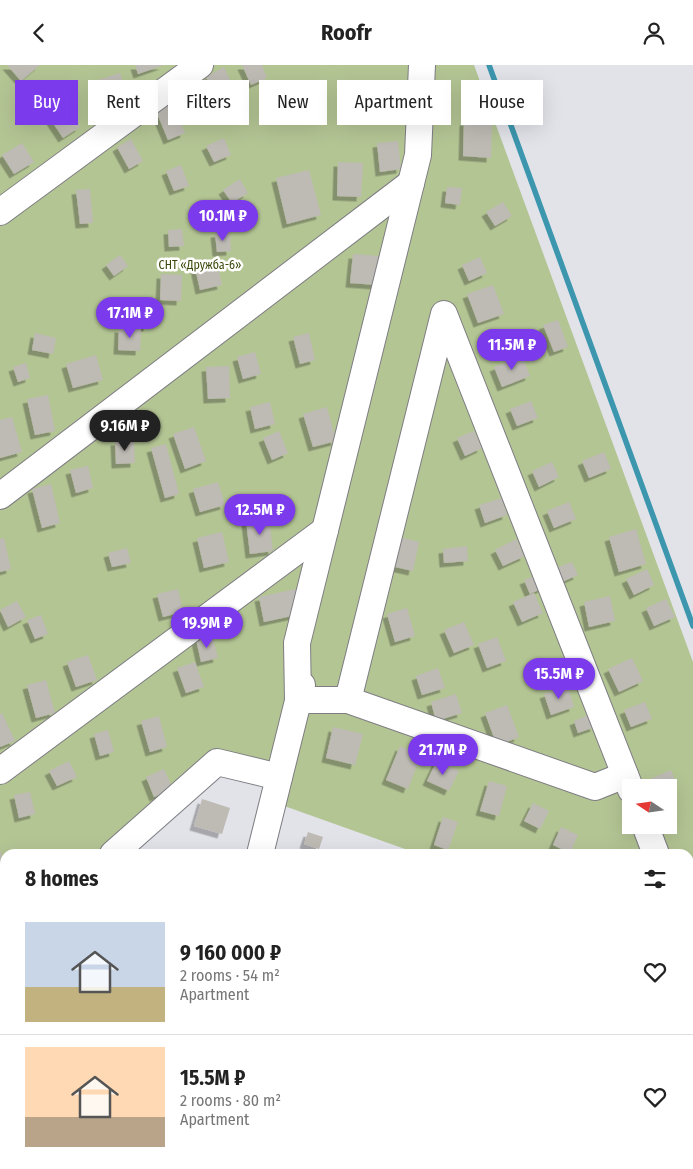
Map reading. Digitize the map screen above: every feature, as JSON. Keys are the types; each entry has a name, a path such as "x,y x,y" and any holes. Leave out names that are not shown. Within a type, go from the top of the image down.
{"street":[{"path":"0,212 200,65"},
{"path":"298,700 297,643 418,155 422,65"},
{"path":"261,849 434,157 437,65"},
{"path":"0,496 411,183"},
{"path":"348,700 444,314 627,779"},
{"path":"0,771 325,530"},
{"path":"298,700 348,700 594,787 622,783"},
{"path":"119,849 217,762 279,777"},
{"path":"648,834 654,849"}],"green space":[{"name":"СНТ «Дружба-6»","path":"0,65 474,65 480,80 461,80 461,125 496,125 693,662 693,849 405,849 273,802 278,777 217,762 119,849 0,849"}],"building":[{"path":"7,65 40,65 22,80"},
{"path":"135,65 164,65 138,74"},
{"path":"242,65 262,65 267,78 251,85"},
{"path":"224,67 230,80 207,80 206,77"},
{"path":"120,73 122,80 98,80"},
{"path":"168,106 168,125 182,125 185,133 168,140 158,116 158,110"},
{"path":"78,124 80,127 63,138 54,125"},
{"path":"464,125 492,125 491,158 463,156"},
{"path":"224,138 231,155 214,162 206,146"},
{"path":"131,139 143,161 129,169 117,147"},
{"path":"398,141 401,169 380,172 377,143"},
{"path":"22,143 34,162 14,174 2,155"},
{"path":"338,162 363,163 361,197 337,196"},
{"path":"181,165 189,186 174,191 166,171"},
{"path":"309,170 321,215 287,224 276,178"},
{"path":"240,179 248,193 232,203 223,190"},
{"path":"447,187 462,188 460,205 445,203"},
{"path":"90,189 93,223 80,224 76,190"},
{"path":"503,202 512,216 495,226 486,212"},
{"path":"182,229 184,246 169,247 168,230"},
{"path":"230,232 231,251 217,252 215,233"},
{"path":"353,254 379,256 377,285 350,283"},
{"path":"120,255 128,266 114,276 106,265"},
{"path":"480,257 487,273 469,281 462,265"},
{"path":"217,262 222,285 200,290 195,267"},
{"path":"161,274 182,275 181,301 160,300"},
{"path":"493,285 504,314 478,323 467,294"},
{"path":"135,300 149,301 148,327 134,326"},
{"path":"558,320 568,347 554,352 543,325"},
{"path":"119,328 141,329 140,351 118,350"},
{"path":"35,333 56,338 53,354 32,350"},
{"path":"309,333 315,360 300,364 293,337"},
{"path":"255,352 261,374 243,379 237,357"},
{"path":"96,355 103,380 73,388 66,364"},
{"path":"522,356 530,376 502,387 494,367"},
{"path":"26,363 30,378 18,382 13,367"},
{"path":"229,366 230,398 208,399 206,367"},
{"path":"48,395 55,431 35,435 27,399"},
{"path":"531,401 538,418 517,426 510,409"},
{"path":"270,402 275,424 255,429 250,407"},
{"path":"327,407 336,441 313,447 303,414"},
{"path":"12,417 22,452 0,458 0,420"},
{"path":"194,427 206,461 185,469 173,434"},
{"path":"279,431 288,453 272,460 263,438"},
{"path":"474,431 482,448 465,456 457,438"},
{"path":"134,440 135,463 116,464 115,441"},
{"path":"166,444 179,494 165,498 151,448"},
{"path":"604,452 611,469 589,478 582,461"},
{"path":"552,462 559,477 539,487 532,471"},
{"path":"88,466 93,488 76,493 70,470"},
{"path":"218,482 225,505 200,512 193,489"},
{"path":"51,484 60,523 42,528 32,489"},
{"path":"502,498 507,515 485,523 479,505"},
{"path":"569,502 576,519 554,528 547,511"},
{"path":"269,518 273,551 250,554 246,521"},
{"path":"636,529 646,564 619,572 609,537"},
{"path":"222,532 229,562 204,568 197,538"},
{"path":"392,535 419,542 413,571 386,565"},
{"path":"4,538 11,569 0,572 0,539"},
{"path":"516,539 525,556 503,566 495,550"},
{"path":"467,546 468,561 444,563 443,549"},
{"path":"127,548 131,563 112,567 108,553"},
{"path":"572,562 578,575 562,582 556,568"},
{"path":"647,569 654,585 634,595 626,579"},
{"path":"540,574 545,587 530,594 524,580"},
{"path":"178,589 183,612 163,617 157,594"},
{"path":"296,589 301,614 264,622 259,597"},
{"path":"534,593 543,613 522,622 513,602"},
{"path":"610,596 615,621 589,627 584,602"},
{"path":"666,599 675,617 654,626 646,608"},
{"path":"17,601 26,617 8,627 0,610"},
{"path":"407,608 415,636 395,642 387,614"},
{"path":"41,615 48,634 35,639 27,620"},
{"path":"464,622 474,645 454,653 444,630"},
{"path":"212,635 218,658 201,662 196,639"},
{"path":"497,637 506,661 487,668 478,644"},
{"path":"88,655 97,680 76,687 67,662"},
{"path":"632,658 643,681 619,692 608,669"},
{"path":"195,662 204,687 186,693 177,668"},
{"path":"438,668 445,688 422,695 416,676"},
{"path":"46,680 55,713 36,718 27,685"},
{"path":"568,686 574,707 551,715 544,694"},
{"path":"456,694 462,713 436,721 431,702"},
{"path":"645,702 652,719 631,727 624,710"},
{"path":"507,705 519,737 497,746 485,713"},
{"path":"2,713 15,741 0,747 0,714"},
{"path":"590,714 595,727 578,733 574,721"},
{"path":"159,716 167,747 150,752 141,721"},
{"path":"333,727 363,734 355,765 326,758"},
{"path":"108,730 114,752 100,756 94,734"},
{"path":"400,746 421,755 408,789 386,780"},
{"path":"437,760 459,771 449,791 427,781"},
{"path":"69,761 77,777 57,786 49,771"},
{"path":"164,769 173,789 154,797 146,777"},
{"path":"671,770 674,779 650,779"},
{"path":"489,781 507,786 499,816 480,811"},
{"path":"30,792 35,814 19,818 14,795"},
{"path":"202,799 230,808 222,834 194,826"},
{"path":"533,803 549,811 540,829 524,821"},
{"path":"443,817 458,822 448,849 434,845"},
{"path":"561,827 578,835 572,849 562,849 553,845"},
{"path":"308,832 323,837 319,849 304,844"}],"waterway":[{"path":"489,65 693,626"}]}
